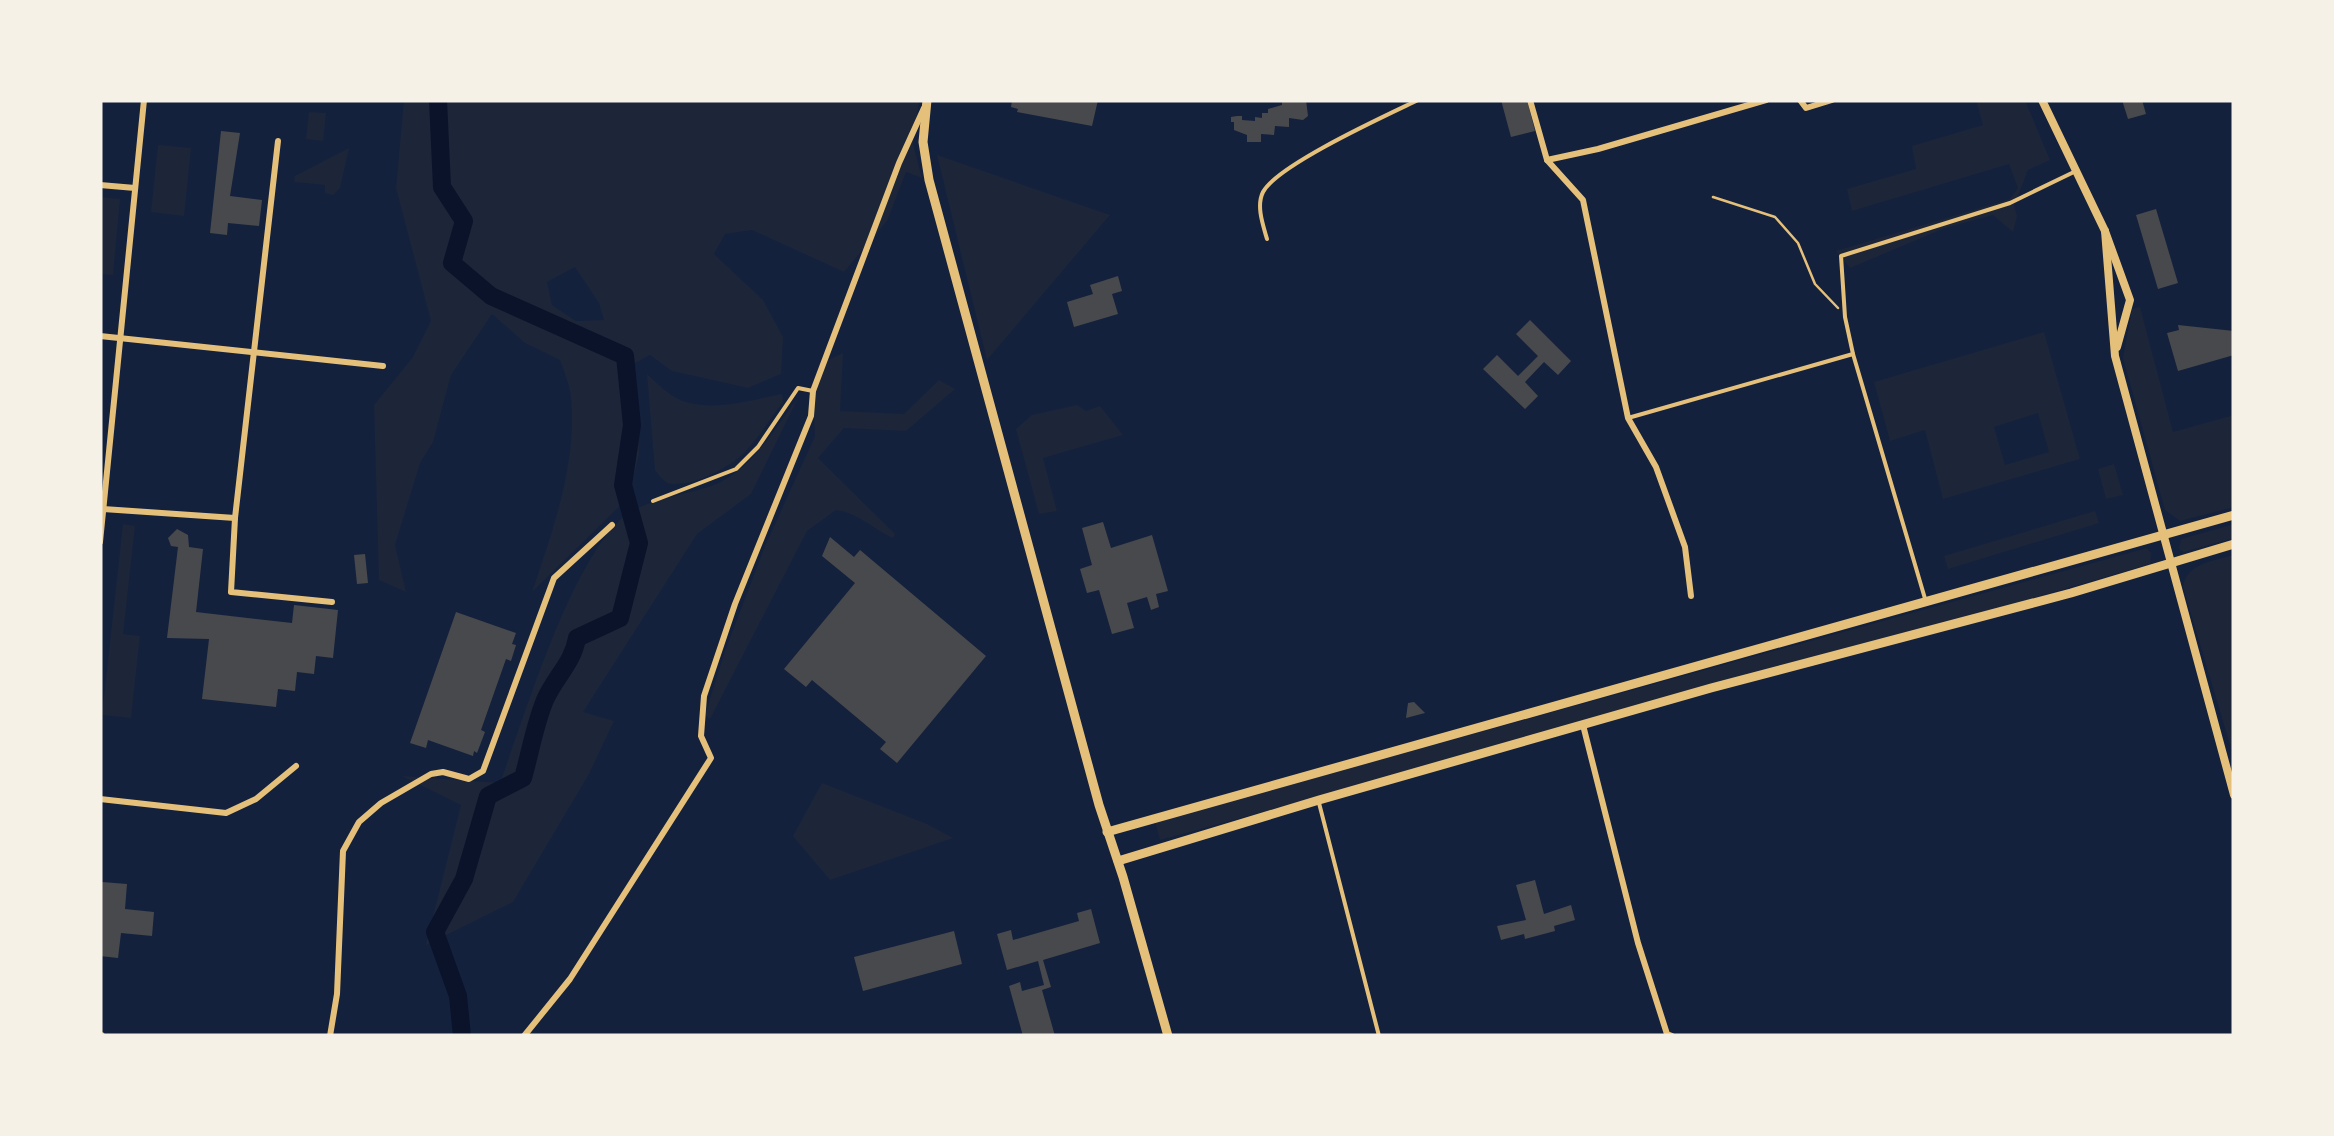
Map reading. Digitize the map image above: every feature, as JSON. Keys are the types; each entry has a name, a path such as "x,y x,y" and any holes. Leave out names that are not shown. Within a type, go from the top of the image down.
{"main road":[{"path":"925,104 923,142 929,180 1107,832 1168,1036"},
{"path":"1107,832 2234,515"},
{"path":"1118,861 1318,800 2234,544"},
{"path":"1780,644 1786,668"}],"street":[{"path":"100,542 144,100"},
{"path":"1530,100 1547,160 1582,200 1628,418 1656,467 1685,547 1690,596"},
{"path":"1547,160 1766,100"},
{"path":"1800,100 1806,108 1832,100"},
{"path":"2042,100 2104,231 2130,300 2115,356"},
{"path":"524,1036 570,979 711,758 701,736 704,696 735,604 811,416 812,392 898,163 925,104"},
{"path":"278,141 235,518 231,592 332,602"},
{"path":"100,185 135,188"},
{"path":"2104,231 2115,356 2234,795"},
{"path":"100,336 382,366"},
{"path":"103,509 235,518"},
{"path":"330,1036 338,994 343,851 359,822 382,803 431,774 443,772 469,779 482,770 554,578 612,525"},
{"path":"1583,725 1638,943 1668,1034 1672,1036"},
{"path":"100,798 226,813 256,799 296,766"}],"lane":[{"path":"1267,238 1260,214 1262,193 1274,181 1321,148 1418,100"},
{"path":"1926,602 1853,354 1845,317 1840,256 2010,203 2076,171"},
{"path":"1628,418 1853,354"},
{"path":"653,501 736,468 758,448 798,388 812,392"},
{"path":"1318,800 1379,1036"}],"path":[{"path":"1713,196 1775,217 1798,242 1816,284 1845,317"}],"shaded area":[{"path":"404,100 919,100 913,144 922,178 906,172 887,221 844,272 752,230 725,234 714,254 763,300 783,337 781,374 748,388 672,371 650,355 635,363 639,454 629,497 532,592 567,472 572,423 570,393 560,360 525,343 492,314 451,375 433,442 420,463 395,545 406,592 379,580 374,405 413,357 431,321 396,188","holes":["575,267 599,303 604,320 576,321 552,305 547,282"]},
{"path":"1976,100 2025,100 2050,160 2028,170 2014,206 2017,216 2013,232 1993,215 1945,228 1850,268 1836,251 2010,199 2018,188 2009,164 1852,211 1847,189 1916,169 1912,146 1983,125"},
{"path":"309,112 326,113 323,141 306,139"},
{"path":"158,145 191,148 184,216 151,212"},
{"path":"349,148 340,188 333,195 325,193 325,185 294,182 295,176"},
{"path":"937,155 1110,215 987,360"},
{"path":"100,197 120,199 113,275 100,274"},
{"path":"2140,307 2173,432 2234,415 2234,507 2180,521 2165,510 2123,358 2132,309"},
{"path":"2044,332 2080,459 1943,499 1925,430 1890,441 1874,382","holes":["2038,413 2049,452 2005,465 1994,427"]},
{"path":"843,353 840,411 904,414 939,380 955,389 906,431 844,428 818,458 895,534 893,538 852,514 836,510 807,531 710,719 705,715 725,651 765,546 815,436 813,393 828,360"},
{"path":"647,374 686,402 734,404 782,394 783,402 750,446 730,464 702,479 670,484 655,470"},
{"path":"798,398 751,494 697,534 583,712 614,721 589,774 513,902 426,945 461,805 402,776 500,783 552,639 587,564 607,535 635,509 728,478 761,448"},
{"path":"1077,405 1086,411 1100,406 1123,435 1043,458 1057,511 1039,514 1016,429 1032,415"},
{"path":"2114,464 2123,495 2106,499 2098,469"},
{"path":"2095,511 2099,523 1948,569 1944,556"},
{"path":"123,524 135,526 123,634 140,636 131,718 102,715"},
{"path":"2234,524 2234,538 2184,552 2179,549 2181,539"},
{"path":"2147,548 2151,553 2150,564 1863,648 1160,840 1155,822"},
{"path":"2234,555 2234,758 2183,587 2195,568"},
{"path":"822,783 953,838 830,880 793,836"}],"building":[{"path":"1012,100 1098,100 1092,126 1017,112 1011,107"},
{"path":"1306,100 1308,116 1303,120 1289,118 1289,127 1275,126 1274,135 1261,134 1261,142 1247,142 1247,135 1234,130 1231,122 1231,117 1237,116 1255,121 1268,109 1282,105 1282,101"},
{"path":"1501,100 1527,100 1535,131 1511,137"},
{"path":"2122,100 2142,100 2146,114 2128,119"},
{"path":"221,131 240,133 230,196 262,200 259,226 228,223 227,235 210,233"},
{"path":"2156,209 2178,283 2158,289 2136,215"},
{"path":"1118,276 1122,291 1112,294 1118,314 1074,327 1067,302 1093,294 1090,285"},
{"path":"1530,320 1571,361 1558,375 1544,362 1525,382 1538,396 1525,409 1483,369 1497,355 1518,376 1538,356 1516,334"},
{"path":"2178,325 2234,331 2234,355 2178,371 2167,333 2179,330"},
{"path":"1103,522 1111,548 1152,535 1168,591 1156,594 1159,607 1151,610 1147,597 1127,603 1134,628 1112,634 1099,590 1087,593 1080,569 1092,565 1082,528"},
{"path":"177,529 188,535 189,547 203,549 196,612 292,623 294,605 338,610 333,658 316,656 314,674 297,672 295,691 278,689 276,707 202,699 209,639 167,638 178,547 171,546 168,538"},
{"path":"830,537 854,557 860,550 986,656 897,763 880,749 886,742 812,680 806,687 784,669 855,583 822,556"},
{"path":"365,554 368,583 357,584 354,555"},
{"path":"456,612 516,633 511,661 506,659 481,730 485,732 473,756 428,740 426,748 410,743"},
{"path":"1414,702 1425,713 1406,718 1408,703"},
{"path":"1535,880 1544,914 1571,905 1575,920 1554,926 1555,931 1501,940 1497,926 1526,920 1516,885"},
{"path":"102,882 127,884 125,909 154,912 152,936 121,933 118,958 100,956"},
{"path":"1091,909 1100,943 1043,960 1051,987 1042,990 1055,1036 1023,1036 1009,986 1020,982 1022,991 1044,985 1038,961 1007,970 997,934 1011,930 1013,940 1079,921 1077,913"},
{"path":"954,931 962,964 863,991 854,957"}],"waterway":[{"path":"438,100 442,187 464,221 452,263 491,296 625,356 632,425 623,485 639,543 620,618 577,638 572,655 545,700 523,778 488,796 464,879 435,932 458,996 462,1036"}]}
